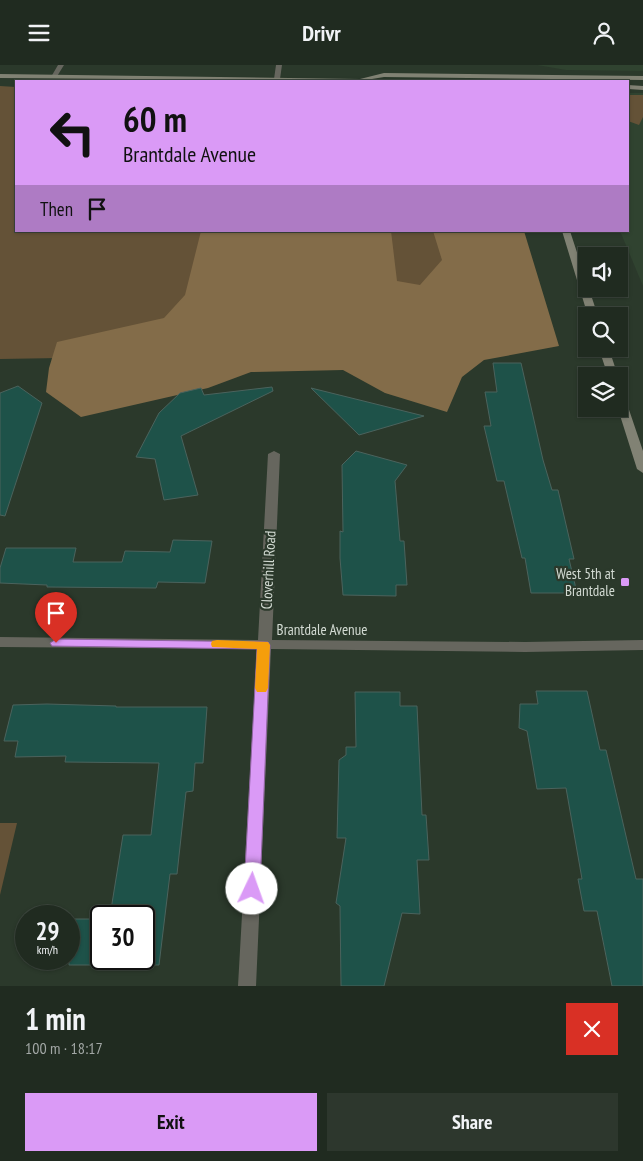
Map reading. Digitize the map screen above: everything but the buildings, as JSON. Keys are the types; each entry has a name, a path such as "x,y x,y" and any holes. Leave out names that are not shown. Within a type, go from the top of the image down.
{"main road":[{"path":"497,67 500,78"},
{"path":"523,67 528,79"},
{"path":"0,76 360,80 384,75 528,79 643,78"},
{"path":"629,87 643,87"},
{"path":"566,232 590,307"},
{"path":"626,417 643,469"}],"street":[{"path":"54,77 61,65"},
{"path":"277,79 279,65"},
{"name":"Cloverhill Road","path":"247,986 274,453"},
{"name":"Brantdale Avenue","path":"0,642 515,647 643,645"}],"shaded area":[{"path":"537,65 643,65 643,71 566,70"},
{"path":"0,86 15,87 15,232 502,232 530,350 0,359"},
{"path":"629,93 643,93 643,286 620,232 629,232"},
{"path":"629,95 643,95 643,117 639,125 629,121"},
{"path":"201,232 391,232 397,281 420,285 442,260 433,232 524,232 559,346 484,360 462,377 447,412 385,393 343,370 251,372 208,388 81,417 46,392 49,368 57,342 164,318 185,295"},
{"path":"0,823 17,823 0,895"}],"slow traffic":[{"path":"217,644 264,645 262,688"}],"place":[{"name":"West 5th at Brantdale","path":"625,582"}],"route":[{"path":"56,643 264,645 252,889"}]}
